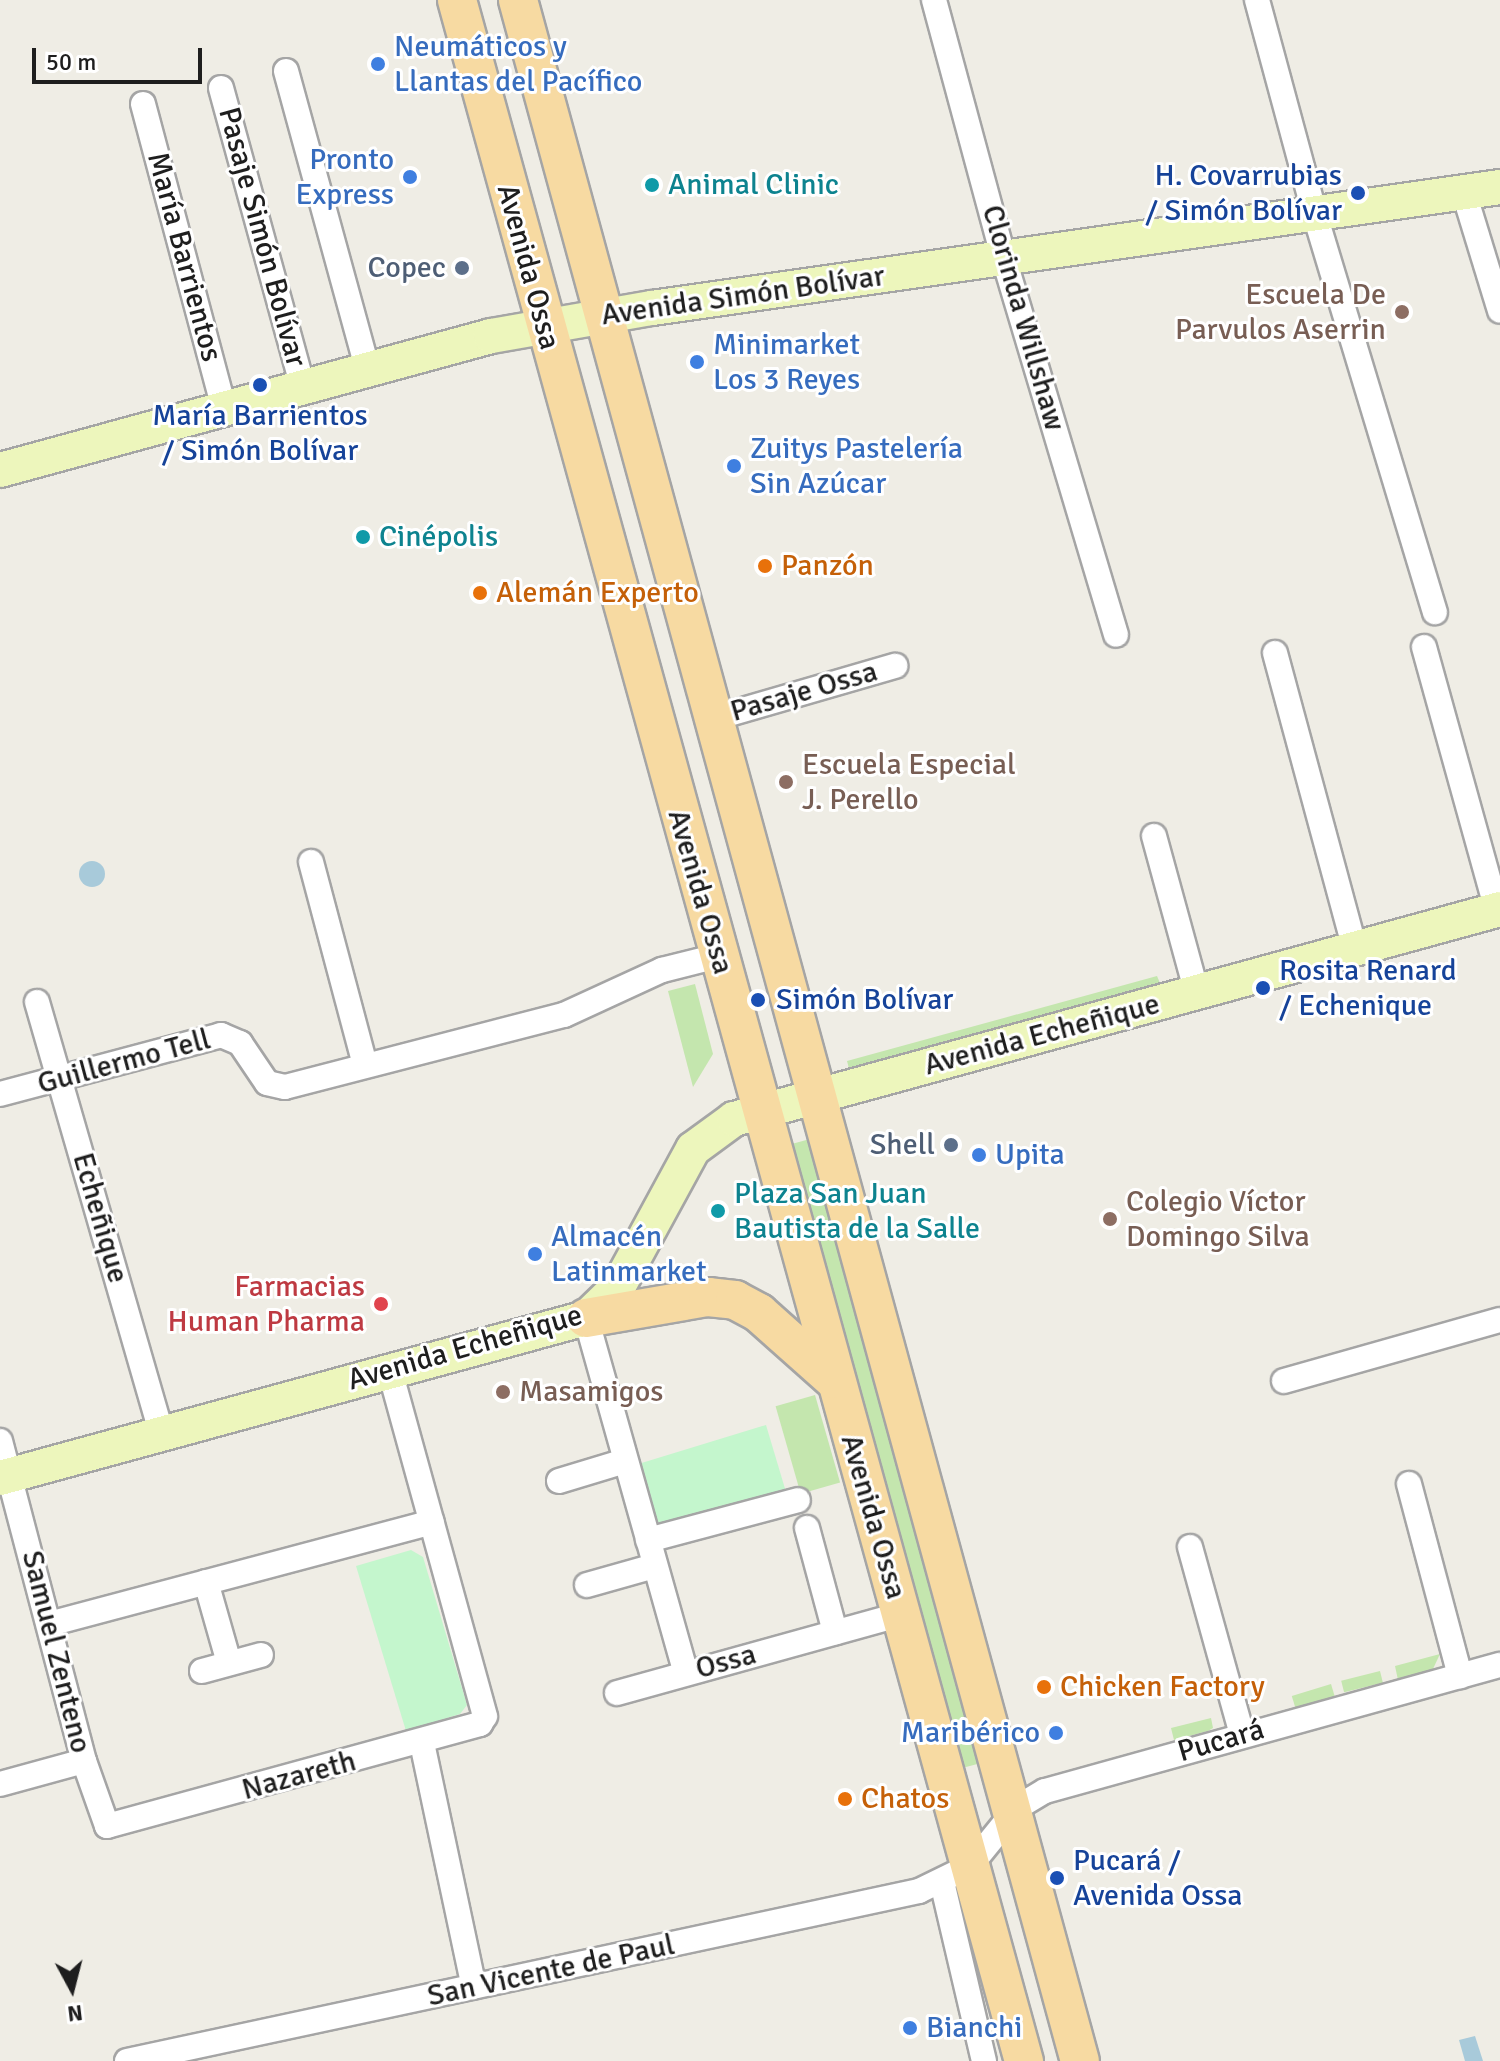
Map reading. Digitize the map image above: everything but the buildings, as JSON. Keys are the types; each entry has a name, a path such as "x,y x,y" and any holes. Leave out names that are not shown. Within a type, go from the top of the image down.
{"main road":[{"name":"Avenida Ossa","path":"457,0 544,327 901,1614 956,1874 1024,2061"},
{"name":"Avenida Ossa","path":"518,0 1080,2061"},
{"path":"586,1318 708,1297 735,1300 759,1313 835,1381"}],"street":[{"name":"Clorinda Willshaw","path":"934,0 1004,259 1116,635"},
{"path":"1257,0 1315,215 1435,612"},
{"path":"286,71 368,370"},
{"name":"Pasaje Simón Bolívar","path":"221,88 303,387"},
{"name":"María Barrientos","path":"143,104 224,409"},
{"name":"Avenida Simón Bolívar","path":"0,470 303,387 544,327 1500,187"},
{"path":"1464,193 1500,311"},
{"name":"Avenida Echeñique","path":"5,1476 586,1318 618,1287 693,1149 721,1126 760,1112 1498,909 1424,647"},
{"path":"1275,653 1355,949"},
{"name":"Pasaje Ossa","path":"712,719 895,666"},
{"name":"Avenida Echeñique","path":"1154,836 1197,993"},
{"path":"311,862 365,1065"},
{"name":"Guillermo Tell","path":"0,1094 221,1035 240,1043 267,1083 279,1088 564,1015 662,970 718,956"},
{"name":"Echeñique","path":"37,1002 162,1434"},
{"path":"586,1318 686,1673"},
{"path":"1284,1381 1500,1320"},
{"path":"49,1624 432,1522 390,1372"},
{"path":"0,1441 5,1476"},
{"path":"559,1481 625,1461"},
{"name":"Samuel Zenteno","path":"5,1476 49,1624 84,1761 107,1826"},
{"path":"1409,1484 1460,1676"},
{"path":"648,1540 798,1500"},
{"name":"Nazareth","path":"107,1826 422,1743 480,1724 485,1716 432,1522"},
{"path":"807,1528 835,1632"},
{"path":"1190,1547 1242,1735"},
{"path":"587,1585 654,1566"},
{"path":"206,1582 229,1663"},
{"name":"Ossa","path":"617,1693 901,1614"},
{"path":"202,1671 261,1655"},
{"name":"Pucará","path":"956,1874 1012,1815 1045,1791 1500,1665"},
{"path":"422,1743 474,1987"},
{"path":"0,1784 84,1761"},
{"name":"San Vicente de Paul","path":"127,2061 474,1987 956,1874"},
{"name":"Avenida Ossa","path":"956,1874 984,2061"}],"green space":[{"path":"1157,976 1162,988 851,1076 847,1061"},
{"path":"695,984 713,1054 693,1087 668,991"},
{"path":"810,1139 977,1764 960,1769 793,1144"},
{"path":"815,1395 840,1482 801,1494 776,1406"},
{"path":"766,1425 786,1492 670,1527 651,1519 635,1465"},
{"path":"411,1550 423,1557 467,1705 460,1714 406,1731 356,1566"},
{"path":"1440,1654 1432,1671 1398,1680 1395,1666"},
{"path":"1380,1671 1383,1683 1344,1692 1341,1681"},
{"path":"1331,1684 1335,1697 1296,1709 1292,1696"},
{"path":"1211,1718 1213,1728 1208,1731 1174,1740 1171,1728"}],"water":[{"path":"92,861 101,865 105,874 101,883 92,887 83,883 79,874 83,865"},
{"path":"1475,2036 1483,2061 1465,2061 1459,2040"}],"place":[{"name":"Neumáticos y Llantas del Pacífico","path":"378,64"},
{"name":"Pronto Express","path":"410,177"},
{"name":"Animal Clinic","path":"652,185"},
{"name":"H. Covarrubias / Simón Bolívar","path":"1358,193"},
{"name":"Copec","path":"462,268"},
{"name":"Escuela De Parvulos Aserrin","path":"1402,312"},
{"name":"Minimarket Los 3 Reyes","path":"697,362"},
{"name":"María Barrientos / Simón Bolívar","path":"260,385"},
{"name":"Zuitys Pastelería Sin Azúcar","path":"734,466"},
{"name":"Cinépolis","path":"363,537"},
{"name":"Panzón","path":"765,566"},
{"name":"Alemán Experto","path":"480,593"},
{"name":"Escuela Especial J. Perello","path":"786,782"},
{"name":"Rosita Renard / Echenique","path":"1263,988"},
{"name":"Simón Bolívar","path":"758,1000"},
{"name":"Shell","path":"951,1145"},
{"name":"Upita","path":"979,1155"},
{"name":"Plaza San Juan Bautista de la Salle","path":"718,1211"},
{"name":"Colegio Víctor Domingo Silva","path":"1110,1219"},
{"name":"Almacén Latinmarket","path":"535,1254"},
{"name":"Farmacias Human Pharma","path":"381,1304"},
{"name":"Masamigos","path":"503,1392"},
{"name":"Chicken Factory","path":"1044,1687"},
{"name":"Maribérico","path":"1056,1733"},
{"name":"Chatos","path":"845,1799"},
{"name":"Pucará / Avenida Ossa","path":"1057,1878"},
{"name":"Bianchi","path":"910,2028"}]}
